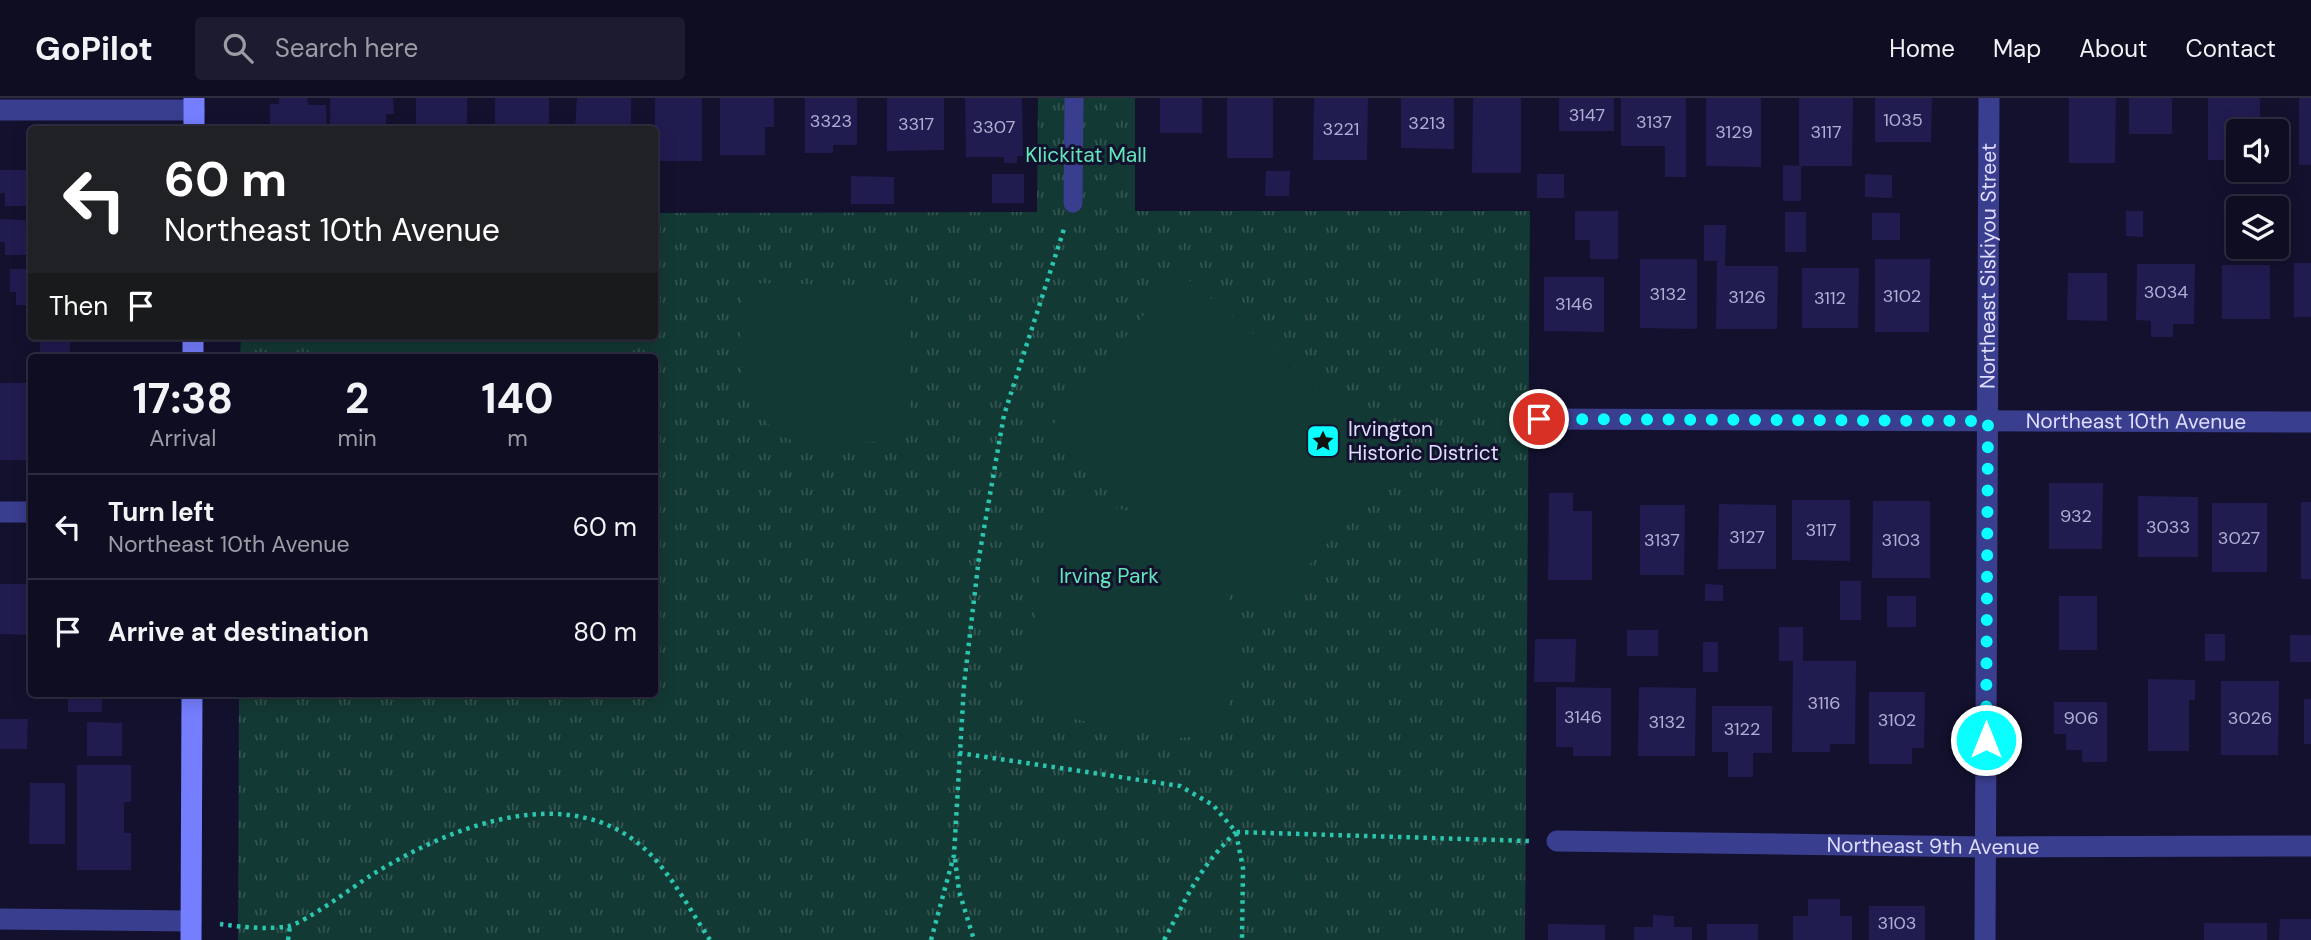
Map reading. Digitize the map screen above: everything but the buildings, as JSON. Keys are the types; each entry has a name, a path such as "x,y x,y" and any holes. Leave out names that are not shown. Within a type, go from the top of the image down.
{"main road":[{"path":"191,930 192,697"}],"street":[{"name":"Northeast Siskiyou Street","path":"1985,940 1989,98"},
{"path":"0,110 194,113"},
{"name":"Northeast 10th Avenue","path":"1539,419 2311,422"},
{"path":"0,512 28,512"},
{"name":"Northeast 9th Avenue","path":"1557,841 1986,847 2311,846"},
{"path":"0,919 191,930"}],"lane":[{"path":"1073,204 1074,98"}],"path":[{"path":"974,940 959,891 954,855 959,753 979,557 1004,415 1073,204"},
{"path":"959,753 1180,786 1213,805 1236,832 1243,868 1242,940"},
{"path":"191,930 232,926 290,926 404,855 435,840 516,817 557,814 593,819 636,843 653,858 710,940"},
{"path":"1164,940 1193,882 1208,859 1236,832 1557,841"},
{"path":"931,940 954,855"},
{"path":"288,940 290,926"}],"green space":[{"name":"Irving Park","path":"1038,98 1135,98 1135,211 1530,211 1525,940 238,940 239,697 658,697 658,354 240,354 241,340 658,340 658,213 1037,212"},
{"path":"1179,272 1400,455 1274,608 1053,425"},
{"path":"742,283 909,286 909,414 894,435 873,442 810,446 778,435 749,403 739,360"},
{"path":"332,340 633,340 633,354 332,354"},
{"path":"1090,504 1134,513 1171,531 1215,569 1225,587 1237,632 1236,682 1229,704 1217,722 1200,735 1179,738 1023,710 1048,521 1062,507"}],"place":[{"name":"Irvington Historic District","path":"1323,441"}],"route":[{"path":"1539,419 1988,421 1986,740"}],"park label":[{"name":"Klickitat Mall","path":"1086,155"}]}
